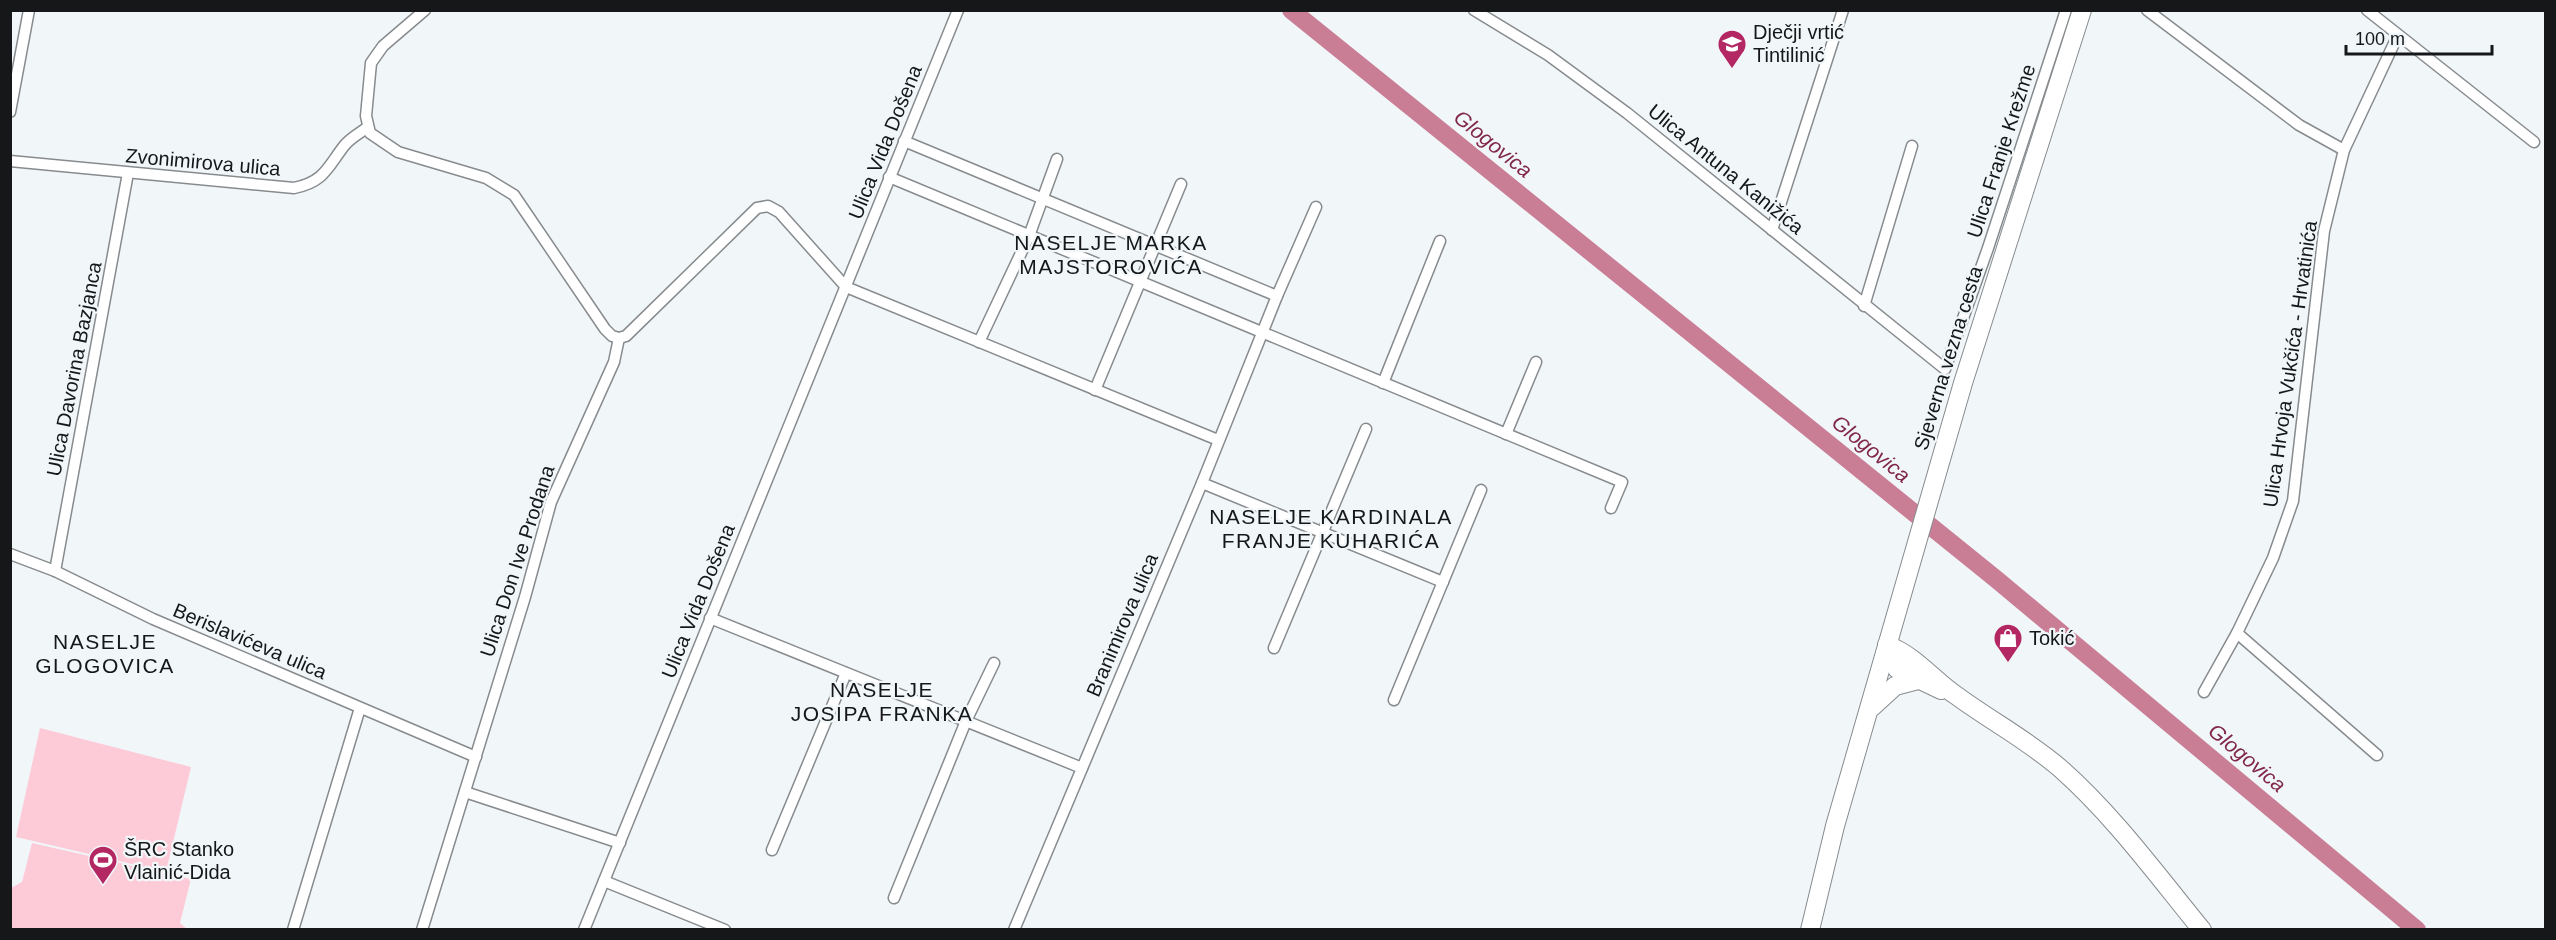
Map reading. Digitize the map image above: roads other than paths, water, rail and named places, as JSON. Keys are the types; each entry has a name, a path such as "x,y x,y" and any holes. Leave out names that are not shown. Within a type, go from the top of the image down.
{"main road":[{"name":"Sjeverna vezna cesta","path":"1810,930 1835,826 1929,500 1996,251 2082,10"},
{"path":"1886,649 1897,669 1954,694"},
{"path":"1886,649 1924,668 1954,694 2033,746 2061,770 2096,803 2202,930"},
{"path":"1868,713 1889,689 1903,682 1918,680"}],"street":[{"path":"10,112 30,10"},
{"path":"425,10 383,46 371,63 366,116 368,127 374,138 398,152 486,178 514,195 612,336 619,338 626,336 757,208 768,206 779,212 846,287 1218,440"},
{"name":"Ulica Vida Došena","path":"585,930 958,10"},
{"name":"Ulica Antuna Kanižića","path":"1474,10 1557,61 1627,113 1945,369"},
{"path":"1772,230 1843,10"},
{"name":"Ulica Franje Krežme","path":"1945,369 1996,251 2066,10"},
{"path":"2148,10 2299,125 2344,150"},
{"path":"2373,12 2398,35 2535,142"},
{"name":"Ulica Hrvoja Vukčića - Hrvatinića","path":"2204,692 2237,633 2273,558 2293,501 2324,231 2344,150 2398,35"},
{"name":"Zvonimirova ulica","path":"10,161 294,188 308,185 319,179 345,145 368,127"},
{"path":"904,141 1277,296"},
{"path":"1864,306 1912,146"},
{"path":"979,342 1029,236 1057,159"},
{"name":"Ulica Davorina Bazjanca","path":"55,571 128,173"},
{"path":"889,177 1622,482 1611,508"},
{"path":"1095,390 1181,184"},
{"name":"Branimirova ulica","path":"1014,930 1316,207"},
{"path":"1383,383 1440,241"},
{"name":"Ulica Don Ive Prodana","path":"422,930 525,597 551,502 614,362 619,338"},
{"path":"1506,434 1536,362"},
{"path":"1274,648 1365,429"},
{"path":"1202,483 1443,582"},
{"path":"1394,700 1481,490"},
{"name":"Berislavićeva ulica","path":"10,554 55,571 153,619 476,757"},
{"path":"710,618 1082,768"},
{"path":"2237,633 2377,755"},
{"path":"894,898 966,721 994,663"},
{"path":"772,850 846,673"},
{"path":"293,930 360,708"},
{"path":"465,792 620,843"},
{"path":"604,881 725,930"}],"waterway":[{"name":"Glogovica","path":"1291,10 1996,579 2417,930"}],"place":[{"name":"Dječji vrtić Tintilinić","path":"1732,70"},
{"name":"Tokić","path":"2008,664"},
{"name":"ŠRC Stanko Vlainić-Dida","path":"103,886"}],"district":[{"name":"NASELJE MARKA MAJSTOROVIĆA","path":"1111,255"},
{"name":"NASELJE KARDINALA FRANJE KUHARIĆA","path":"1331,529"},
{"name":"NASELJE GLOGOVICA","path":"105,654"},
{"name":"NASELJE JOSIPA FRANKA","path":"882,702"}]}
